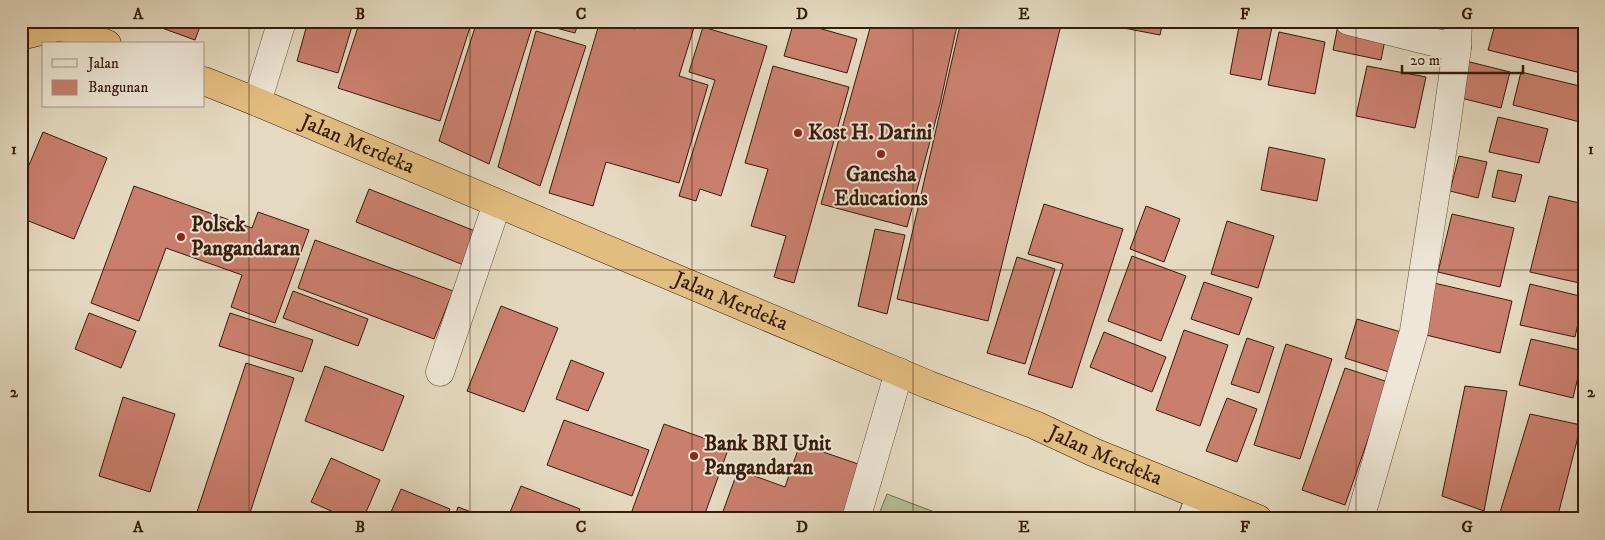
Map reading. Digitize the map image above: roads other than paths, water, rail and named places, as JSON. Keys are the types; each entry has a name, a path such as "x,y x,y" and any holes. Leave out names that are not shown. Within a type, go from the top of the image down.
{"highway":[{"path":"21,36 55,24 102,42"},
{"name":"Jalan Merdeka","path":"205,82 257,102 929,385 1035,425 1092,452 1258,519"}],"street":[{"path":"257,102 282,21"},
{"path":"1349,21 1457,34 1446,127 1414,332 1360,519"},
{"path":"440,372 497,204"},
{"path":"856,519 900,372"}],"lane":[{"path":"1188,519 1198,494"}],"place":[{"name":"Kost H. Darini","path":"798,133"},
{"name":"Ganesha Educations","path":"881,154"},
{"name":"Polsek Pangandaran","path":"181,237"},
{"name":"Bank BRI Unit Pangandaran","path":"694,456"}]}
